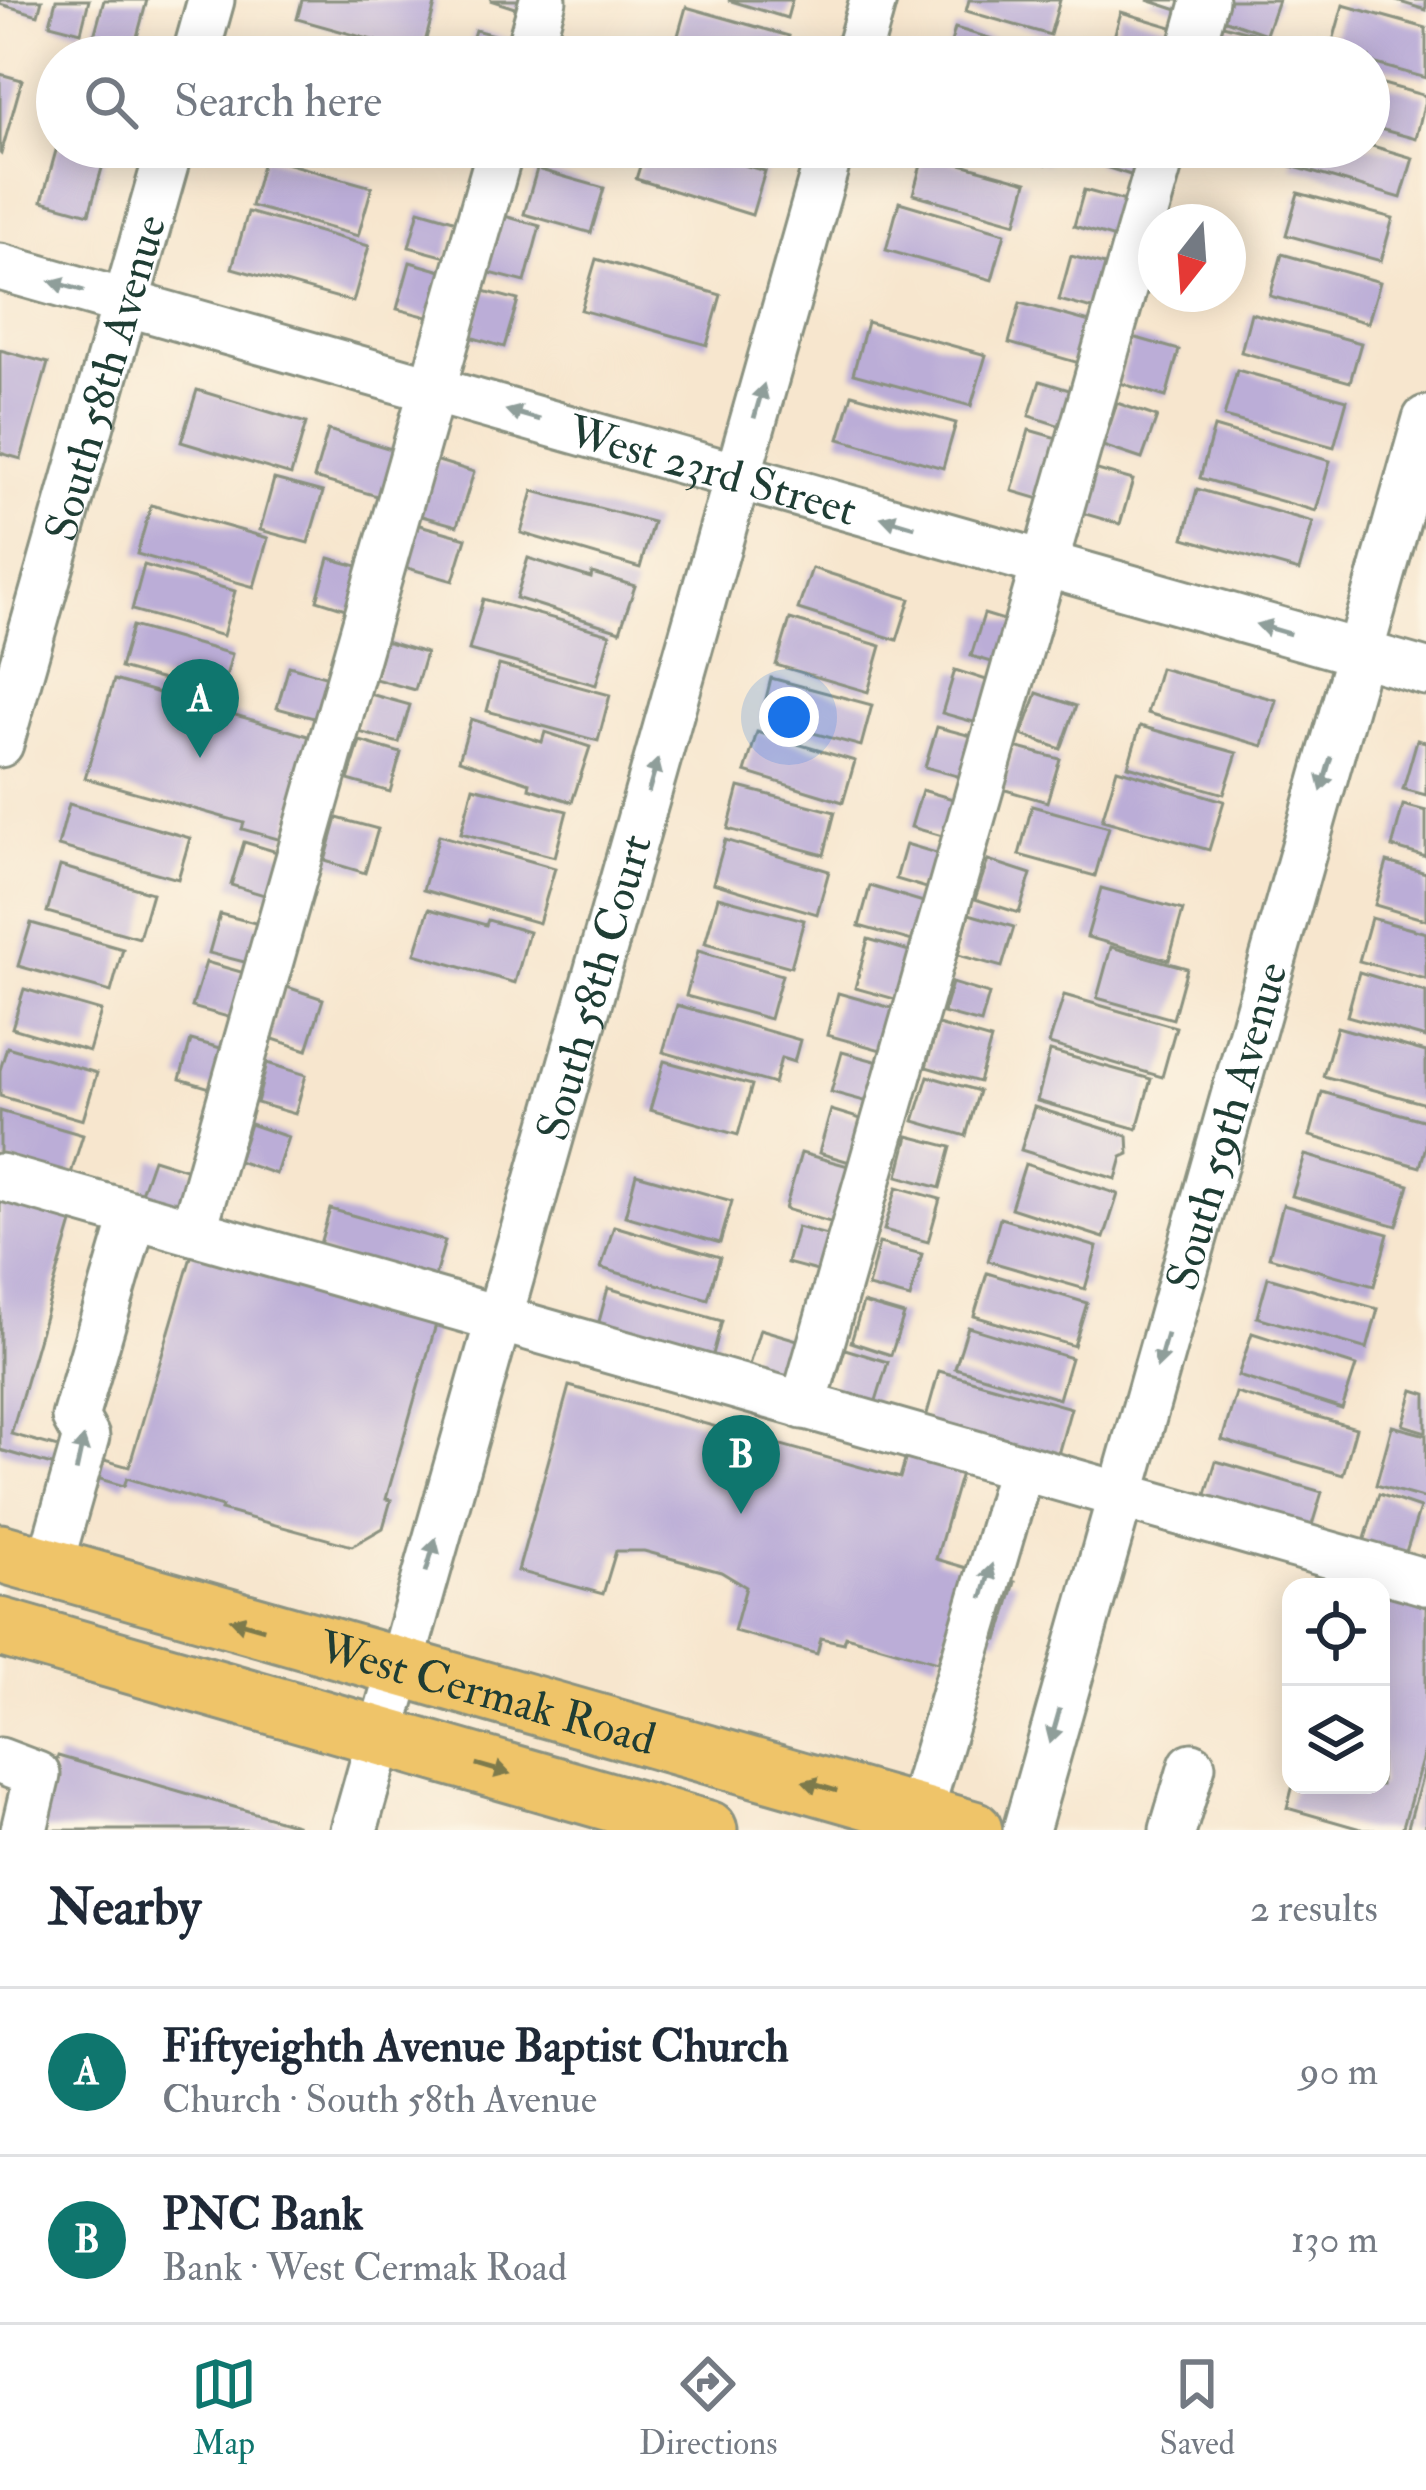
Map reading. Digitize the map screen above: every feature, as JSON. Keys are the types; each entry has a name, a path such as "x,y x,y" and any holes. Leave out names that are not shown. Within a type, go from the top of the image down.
{"main road":[{"name":"West Cermak Road","path":"25,1560 973,1830"},
{"name":"West Cermak Road","path":"0,1627 708,1830"}],"street":[{"path":"201,36 212,0"},
{"path":"533,36 543,0"},
{"path":"863,36 873,0"},
{"path":"1195,36 1205,0"},
{"name":"South 58th Avenue","path":"0,744 20,599 125,303 164,168"},
{"path":"193,1232 495,168"},
{"name":"South 58th Court","path":"354,1830 825,168"},
{"path":"803,1406 1158,168"},
{"name":"West 23rd Street","path":"0,267 1426,672"},
{"name":"South 59th Avenue","path":"1025,1830 1426,419"},
{"path":"0,1177 1120,1496 1425,1577"},
{"path":"25,1560 86,1437 75,1417 134,1215"},
{"path":"919,1814 1021,1467"},
{"path":"0,1761 37,1775 23,1830"},
{"path":"1173,1830 1192,1766"}],"building":[{"path":"0,0 42,0 38,15 0,4"},
{"path":"56,0 89,0 81,32 50,24"},
{"path":"104,0 147,0 137,36 94,36"},
{"path":"302,0 436,1 427,36 358,36 297,19"},
{"path":"490,0 527,0 524,11"},
{"path":"728,0 792,0 787,18"},
{"path":"969,0 1060,0 1050,35 966,11"},
{"path":"1147,0 1194,0 1190,14"},
{"path":"1230,0 1278,0 1266,34 1223,19"},
{"path":"1396,0 1426,0 1426,10 1396,1"},
{"path":"1343,5 1426,28 1426,78 1390,68 1390,36 1334,36"},
{"path":"686,7 789,36 678,36"},
{"path":"1121,12 1185,31 1184,36 1114,36"},
{"path":"1223,25 1264,36 1220,36"},
{"path":"955,28 982,36 953,36"},
{"path":"0,74 22,80 1,154 0,153"},
{"path":"1390,86 1426,96 1416,139 1390,132"},
{"path":"1390,151 1413,158 1401,198 1298,168 1390,168"},
{"path":"51,168 102,168 89,214 42,201"},
{"path":"261,168 304,168 372,187 358,236 251,206"},
{"path":"639,168 765,171 752,215 636,179"},
{"path":"920,168 976,168 1027,182 1016,223 913,194"},
{"path":"1109,168 1143,168 1140,178"},
{"path":"537,169 604,188 591,233 524,214"},
{"path":"1084,190 1133,203 1122,240 1074,226"},
{"path":"1298,193 1393,218 1381,261 1286,235"},
{"path":"899,202 1005,233 992,280 886,250"},
{"path":"419,210 457,221 446,257 409,247"},
{"path":"248,212 369,246 353,302 232,268"},
{"path":"501,215 540,226 525,282 486,272"},
{"path":"1282,254 1380,282 1368,323 1270,296"},
{"path":"1071,256 1116,268 1103,312 1059,300"},
{"path":"596,259 721,295 707,345 581,310"},
{"path":"410,262 452,274 439,320 397,309"},
{"path":"484,291 518,300 504,347 470,337"},
{"path":"1020,303 1090,322 1079,363 1009,343"},
{"path":"1251,313 1361,343 1350,382 1241,352"},
{"path":"867,322 986,355 971,406 853,374"},
{"path":"1133,337 1179,350 1166,397 1120,383"},
{"path":"0,350 48,363 21,459 0,453"},
{"path":"1237,370 1347,400 1334,447 1224,417"},
{"path":"1040,381 1079,393 1067,428 1029,416"},
{"path":"197,390 306,423 291,475 181,442"},
{"path":"852,394 956,423 943,468 839,439"},
{"path":"1117,403 1157,417 1142,459 1103,446"},
{"path":"1214,427 1330,461 1316,511 1200,478"},
{"path":"328,430 398,451 384,498 314,478"},
{"path":"1029,430 1071,442 1053,503 1012,491"},
{"path":"435,460 474,472 457,526 418,515"},
{"path":"1094,469 1133,480 1120,524 1082,513"},
{"path":"274,479 323,492 308,543 260,530"},
{"path":"1197,489 1313,522 1299,571 1184,538"},
{"path":"533,491 653,522 640,568 521,533"},
{"path":"151,505 268,538 254,587 137,554"},
{"path":"416,524 466,538 453,581 404,567"},
{"path":"329,558 368,569 355,612 317,600"},
{"path":"528,558 635,586 620,631 516,598"},
{"path":"144,565 235,591 223,636 132,610"},
{"path":"812,568 910,599 897,640 798,609"},
{"path":"483,599 610,634 596,685 469,650"},
{"path":"984,614 1017,624 1005,666 971,656"},
{"path":"790,619 881,646 868,692 776,665"},
{"path":"132,626 232,654 221,696 120,668"},
{"path":"385,641 426,653 415,690 375,679"},
{"path":"499,665 610,695 598,741 487,711"},
{"path":"289,666 332,678 321,720 277,708"},
{"path":"1160,668 1276,700 1263,746 1147,713"},
{"path":"955,670 996,683 984,725 942,713"},
{"path":"771,678 872,705 861,746 761,719"},
{"path":"114,680 315,738 285,841 242,829 244,823 85,778"},
{"path":"1037,693 1076,706 1061,749 1022,735"},
{"path":"370,694 410,705 399,743 359,732"},
{"path":"471,719 542,742 545,732 590,747 572,802 459,760"},
{"path":"1140,726 1237,753 1224,794 1128,766"},
{"path":"937,727 979,738 968,779 925,767"},
{"path":"757,732 855,761 843,802 745,772"},
{"path":"1417,740 1426,742 1426,795 1403,789"},
{"path":"360,741 401,753 390,792 348,780"},
{"path":"1015,747 1060,759 1047,802 1002,789"},
{"path":"1117,769 1224,801 1209,850 1102,820"},
{"path":"473,787 567,811 555,857 461,833"},
{"path":"739,787 835,812 824,855 728,829"},
{"path":"922,790 960,801 949,838 911,827"},
{"path":"69,804 190,838 178,879 58,846"},
{"path":"1403,805 1426,811 1426,857 1392,847"},
{"path":"1032,806 1109,827 1095,876 1019,855"},
{"path":"337,818 378,829 365,873 325,861"},
{"path":"439,835 555,868 539,923 423,890"},
{"path":"725,840 829,871 817,914 713,883"},
{"path":"244,842 287,855 274,898 231,885"},
{"path":"906,844 943,855 933,890 896,879"},
{"path":"988,860 1031,874 1019,913 975,899"},
{"path":"1387,862 1426,873 1426,920 1375,905"},
{"path":"60,866 152,893 139,938 47,912"},
{"path":"870,886 930,904 919,943 859,926"},
{"path":"1101,888 1183,910 1169,960 1087,937"},
{"path":"718,897 804,920 791,967 705,943"},
{"path":"429,909 529,932 515,983 415,954"},
{"path":"220,914 263,925 252,964 209,953"},
{"path":"969,914 1014,927 1002,967 958,955"},
{"path":"1371,918 1426,933 1426,979 1359,961"},
{"path":"31,923 123,949 111,992 18,966"},
{"path":"868,939 916,953 902,1001 855,988"},
{"path":"1111,947 1187,968 1173,1019 1097,998"},
{"path":"698,951 782,975 770,1019 686,996"},
{"path":"206,962 248,974 235,1019 192,1007"},
{"path":"1359,972 1426,992 1426,1038 1347,1016"},
{"path":"952,983 989,994 981,1023 943,1013"},
{"path":"287,987 323,999 307,1050 270,1038"},
{"path":"24,989 101,1011 89,1051 12,1028"},
{"path":"838,993 899,1010 888,1052 827,1035"},
{"path":"1064,995 1176,1027 1162,1077 1049,1044"},
{"path":"677,1005 800,1040 794,1062 781,1058 774,1084 663,1052"},
{"path":"938,1025 991,1040 979,1082 926,1067"},
{"path":"1337,1027 1426,1052 1426,1104 1323,1076"},
{"path":"191,1040 232,1051 220,1091 180,1079"},
{"path":"7,1047 97,1073 83,1120 0,1096 0,1070"},
{"path":"1050,1051 1151,1079 1137,1129 1037,1101"},
{"path":"842,1052 886,1064 875,1104 831,1092"},
{"path":"664,1061 752,1085 738,1135 650,1110"},
{"path":"267,1063 306,1075 295,1114 257,1103"},
{"path":"928,1076 979,1091 966,1136 914,1121"},
{"path":"1322,1092 1426,1121 1420,1167 1310,1136"},
{"path":"1034,1107 1128,1136 1129,1154 1122,1157 1116,1179 1021,1150"},
{"path":"831,1110 871,1122 860,1165 819,1153"},
{"path":"0,1111 83,1135 69,1180 0,1160"},
{"path":"250,1124 288,1137 276,1174 238,1161"},
{"path":"908,1136 951,1147 940,1188 898,1176"},
{"path":"801,1153 863,1170 847,1227 785,1209"},
{"path":"1305,1155 1409,1185 1397,1226 1292,1196"},
{"path":"153,1159 195,1172 182,1210 140,1196"},
{"path":"1025,1164 1118,1194 1104,1238 1011,1208"},
{"path":"636,1174 732,1201 720,1243 625,1216"},
{"path":"897,1187 940,1199 928,1242 884,1230"},
{"path":"0,1195 74,1216 11,1434 129,1467 193,1250 437,1321 386,1499 391,1500 383,1528 352,1546 127,1478 124,1486 0,1450"},
{"path":"1283,1205 1388,1234 1374,1286 1269,1257"},
{"path":"330,1209 445,1241 431,1290 318,1251"},
{"path":"1000,1218 1097,1247 1085,1289 988,1261"},
{"path":"614,1226 720,1257 708,1299 601,1268"},
{"path":"797,1227 838,1238 828,1274 787,1263"},
{"path":"879,1243 922,1254 910,1298 868,1287"},
{"path":"987,1273 1087,1303 1074,1346 974,1316"},
{"path":"1268,1277 1378,1309 1367,1349 1257,1317"},
{"path":"608,1288 722,1321 711,1362 597,1329"},
{"path":"863,1303 904,1315 891,1355 851,1342"},
{"path":"968,1327 1071,1358 1059,1399 955,1368"},
{"path":"760,1329 811,1344 797,1390 746,1375"},
{"path":"1252,1333 1356,1366 1342,1409 1238,1376"},
{"path":"845,1349 888,1362 875,1404 832,1392"},
{"path":"939,1371 1071,1408 1055,1465 923,1428"},
{"path":"569,1386 900,1478 908,1450 963,1466 936,1559 1015,1582 998,1640 950,1626 938,1662 846,1636 844,1643 821,1638 817,1654 734,1631 746,1587 721,1572 644,1551 616,1551 603,1594 518,1571"},
{"path":"1413,1390 1426,1394 1426,1432 1403,1425"},
{"path":"1236,1393 1356,1428 1343,1475 1222,1440"},
{"path":"1392,1426 1426,1435 1426,1499 1376,1485"},
{"path":"1216,1461 1322,1492 1309,1535 1203,1504"},
{"path":"1379,1494 1420,1508 1403,1561 1362,1548"},
{"path":"1390,1589 1419,1597 1417,1604 1426,1607 1426,1746 1402,1830 1364,1830 1287,1808 1291,1794 1390,1794"},
{"path":"58,1756 296,1825 294,1830 37,1830"},
{"path":"1425,1767 1426,1830 1407,1830"}],"place":[{"name":"Fiftyeighth Avenue Baptist Church","path":"200,758"},
{"name":"PNC Bank","path":"741,1514"}]}
